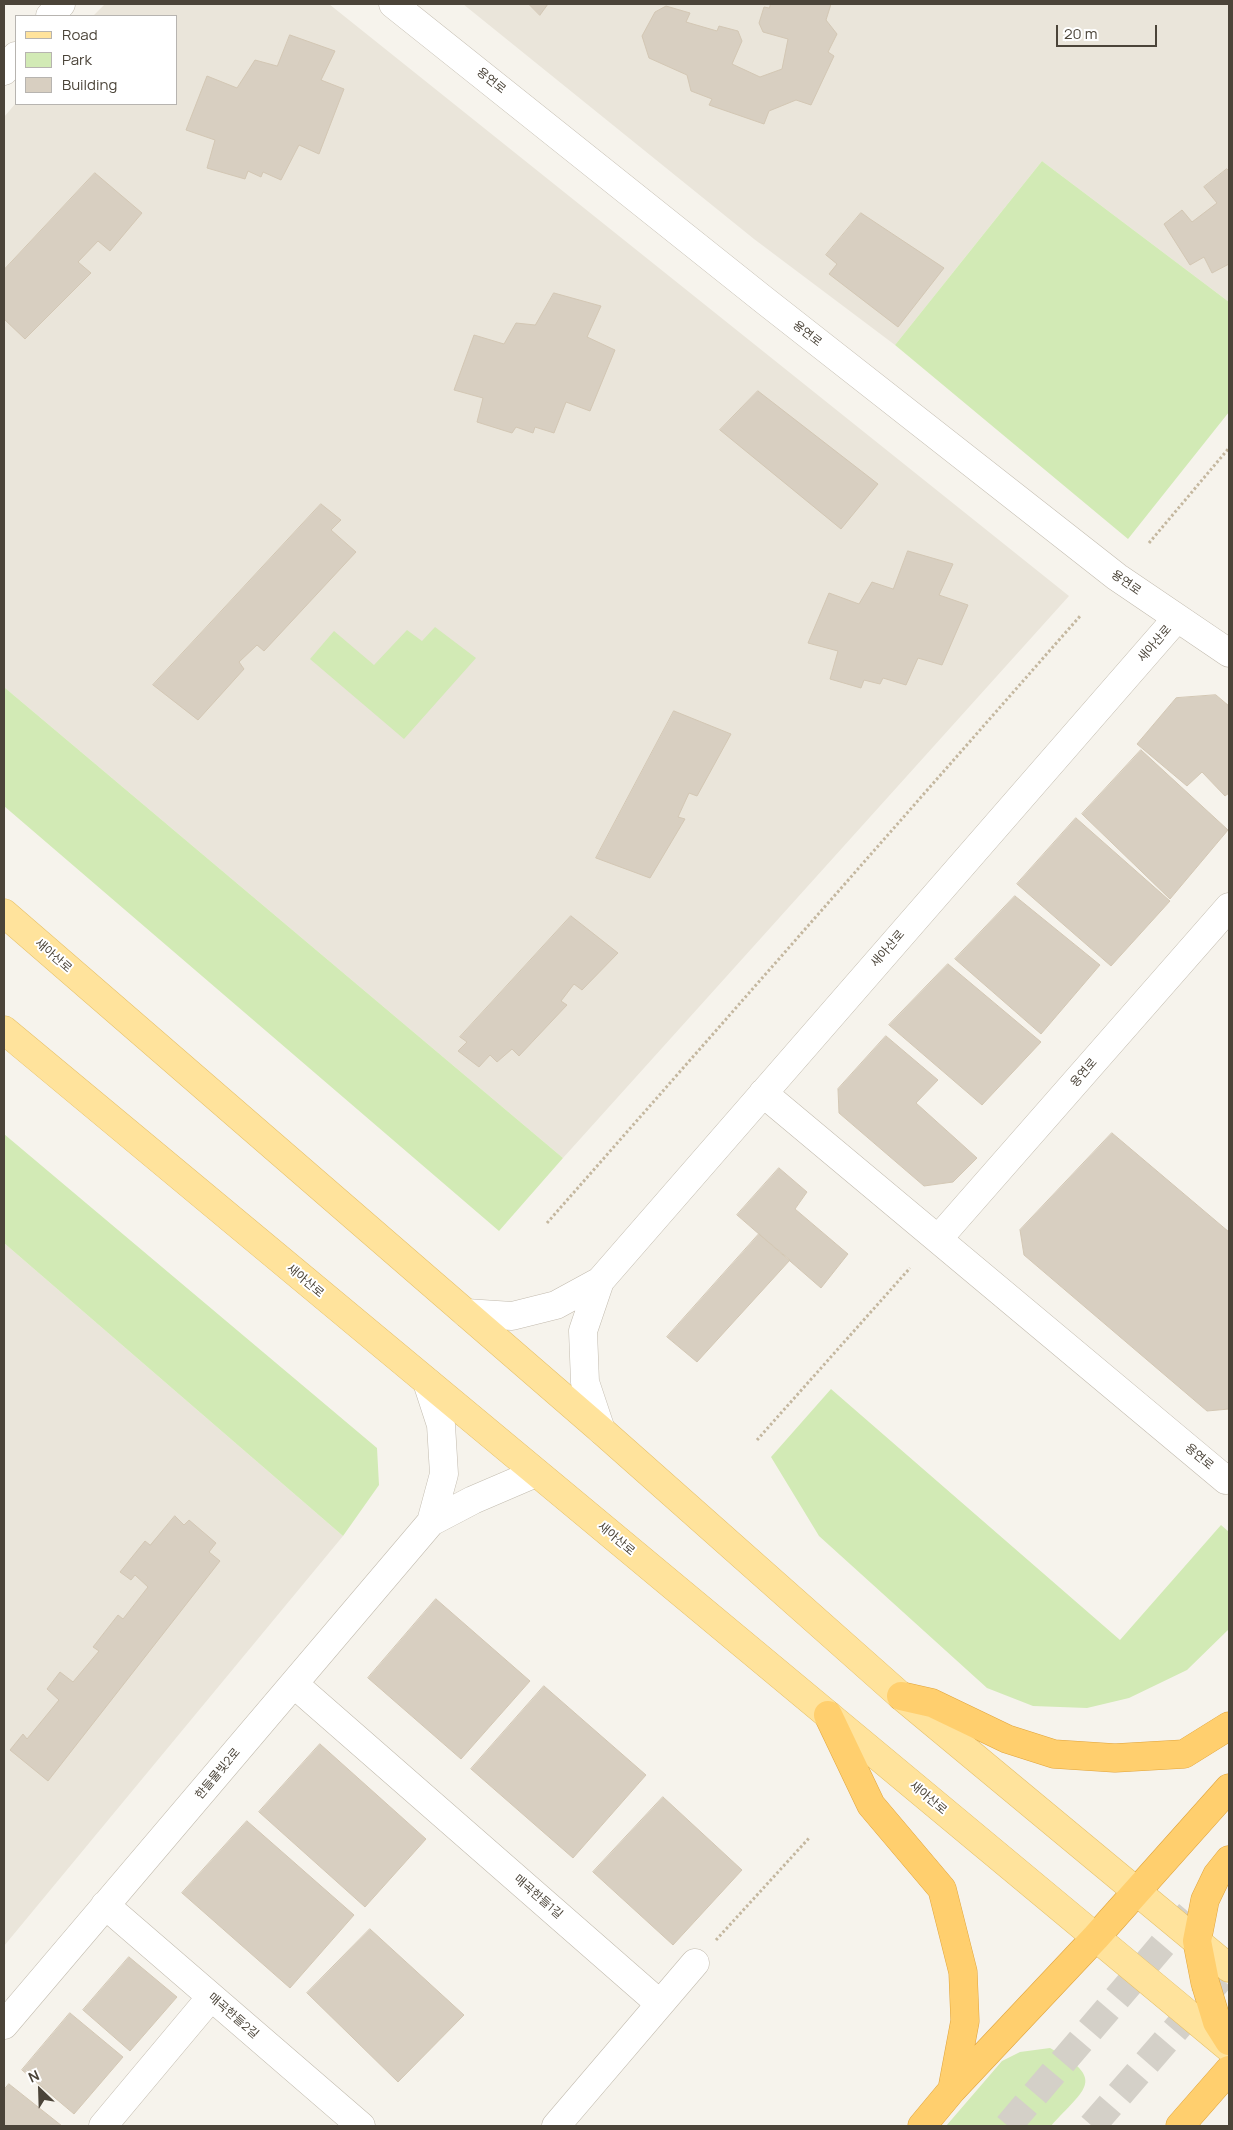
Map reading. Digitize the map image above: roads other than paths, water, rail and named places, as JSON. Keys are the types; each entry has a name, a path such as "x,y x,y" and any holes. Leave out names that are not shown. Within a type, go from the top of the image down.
{"highway":[{"path":"901,1696 932,1703 1007,1739 1054,1754 1115,1758 1184,1754 1229,1726"},
{"path":"828,1715 871,1805 942,1889 964,1972 965,2021 952,2090"},
{"path":"922,2126 952,2090 1096,1938 1229,1788"},
{"path":"1229,1860 1217,1875 1205,1900 1197,1941 1205,1982 1216,2022 1229,2041"},
{"path":"1180,2126 1229,2070"}],"main road":[{"name":"새아산로","path":"4,913 601,1430 901,1696 1229,1968"},
{"name":"새아산로","path":"4,1030 1229,2048"}],"street":[{"path":"51,15 61,4"},
{"name":"용연로","path":"393,4 764,300 1116,577 1229,653"},
{"path":"4,71 15,57"},
{"name":"새아산로","path":"466,1313 512,1316 556,1305 600,1281 1178,618"},
{"name":"용연로","path":"938,1239 1229,907"},
{"name":"용연로","path":"763,1093 1226,1480 1229,1477"},
{"name":"새아산로","path":"600,1281 583,1331 585,1382 601,1430"},
{"path":"427,1382 441,1425 444,1474 431,1522"},
{"path":"431,1522 473,1500 536,1473"},
{"name":"한들물빛2로","path":"4,2025 431,1522"},
{"name":"매곡한들1길","path":"294,1684 660,2004"},
{"name":"매곡한들2길","path":"105,1906 361,2126"},
{"path":"556,2126 696,1963"},
{"path":"103,2126 211,1997"}],"tunnel":[{"path":"1008,2126 1194,1908"},
{"path":"1092,2126 1229,1968"}]}
